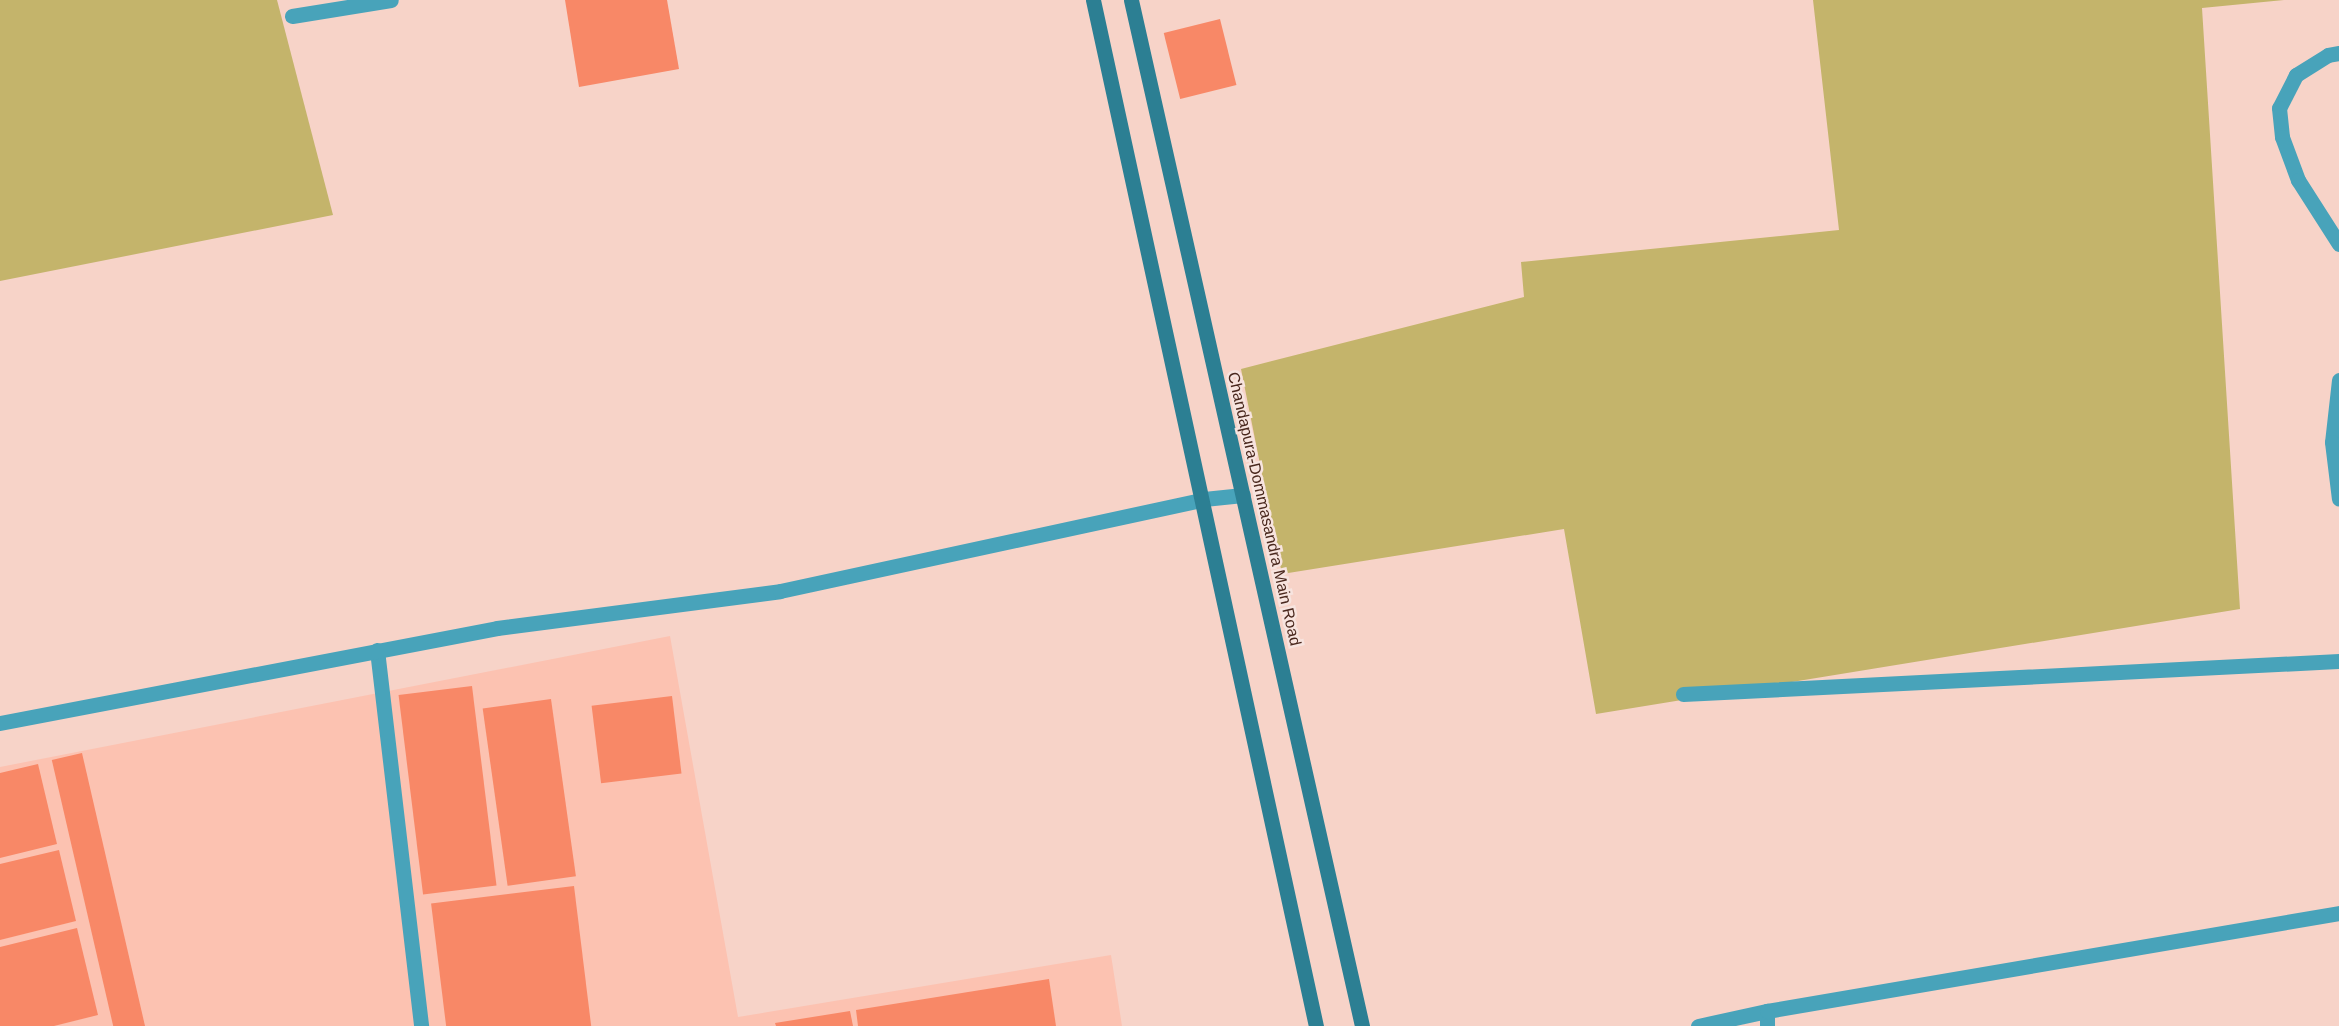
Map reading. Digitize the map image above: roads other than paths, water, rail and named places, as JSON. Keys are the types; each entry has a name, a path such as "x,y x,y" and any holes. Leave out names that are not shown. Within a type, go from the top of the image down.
{"main road":[{"path":"1093,0 1204,500 1316,1026"},
{"name":"Chandapura-Dommasandra Main Road","path":"1131,0 1362,1026"}],"street":[{"path":"292,16 392,0"},
{"path":"2339,53 2328,55 2296,75 2279,108 2282,137 2298,180 2339,244"},
{"path":"2339,380 2332,442 2339,500"},
{"path":"0,723 497,628 780,591 1204,500 1243,495"},
{"path":"377,650 421,1026"},
{"path":"1683,694 2339,661"},
{"path":"1698,1026 1767,1018 2339,913"}]}
